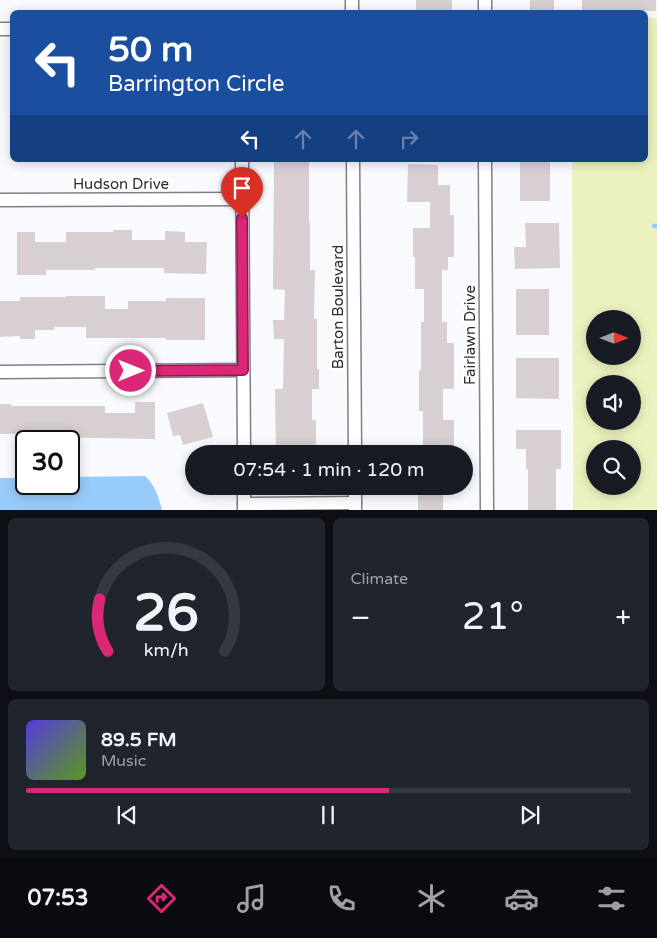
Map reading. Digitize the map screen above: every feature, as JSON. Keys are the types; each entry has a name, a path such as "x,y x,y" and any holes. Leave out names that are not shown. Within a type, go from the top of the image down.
{"street":[{"path":"242,162 244,445"},
{"name":"Barton Boulevard","path":"353,162 355,445"},
{"name":"Fairlawn Drive","path":"485,162 487,510"},
{"name":"Hudson Drive","path":"0,200 242,199"},
{"path":"0,372 243,370"},
{"path":"244,507 355,507"}],"green space":[{"path":"648,18 657,18 657,510 573,510 572,162 648,162"}],"water":[{"path":"145,476 158,496 162,510 0,510 0,478 15,478 15,495 80,495 80,477"}],"building":[{"path":"416,0 452,0 452,10 416,10"},
{"path":"530,0 554,0 554,10 530,10"},
{"path":"582,0 656,0 656,11 582,10"},
{"path":"274,162 309,162 310,270 315,270 314,319 317,319 317,369 319,369 319,389 312,389 312,420 316,420 316,445 276,445 275,389 283,389 284,339 274,339 273,320 284,320 285,290 273,289"},
{"path":"520,162 550,162 550,201 520,201"},
{"path":"408,164 438,165 438,185 450,185 450,215 454,215 454,257 448,257 448,270 442,270 442,322 447,322 447,343 454,343 454,389 443,389 443,420 454,420 454,445 423,445 423,411 419,411 419,370 421,370 421,322 424,322 424,289 415,289 413,228 430,228 430,202 407,202"},
{"path":"525,223 559,223 560,268 515,269 514,247 526,247"},
{"path":"113,230 132,230 132,240 165,240 165,231 185,232 185,242 207,242 206,274 164,273 164,268 95,268 95,270 46,270 46,275 17,275 17,232 35,232 35,242 66,242 66,232 113,232"},
{"path":"516,289 549,289 549,335 516,335"},
{"path":"105,296 105,309 128,309 128,301 166,301 166,298 205,298 205,340 86,338 86,327 54,327 54,330 35,330 35,339 20,339 20,336 0,337 0,301 20,301 20,297"},
{"path":"516,358 559,358 559,399 516,398"},
{"path":"135,402 155,402 155,439 80,438 80,430 15,430 15,434 0,434 0,404 11,404 11,406 105,406 105,413 135,413"},
{"path":"203,403 213,437 183,445 180,435 173,436 167,413"},
{"path":"516,430 561,430 561,469 556,469 556,510 528,510 526,449 516,449"},
{"path":"418,495 443,495 443,510 418,510"}],"route":[{"path":"131,371 243,370 242,218"}]}
